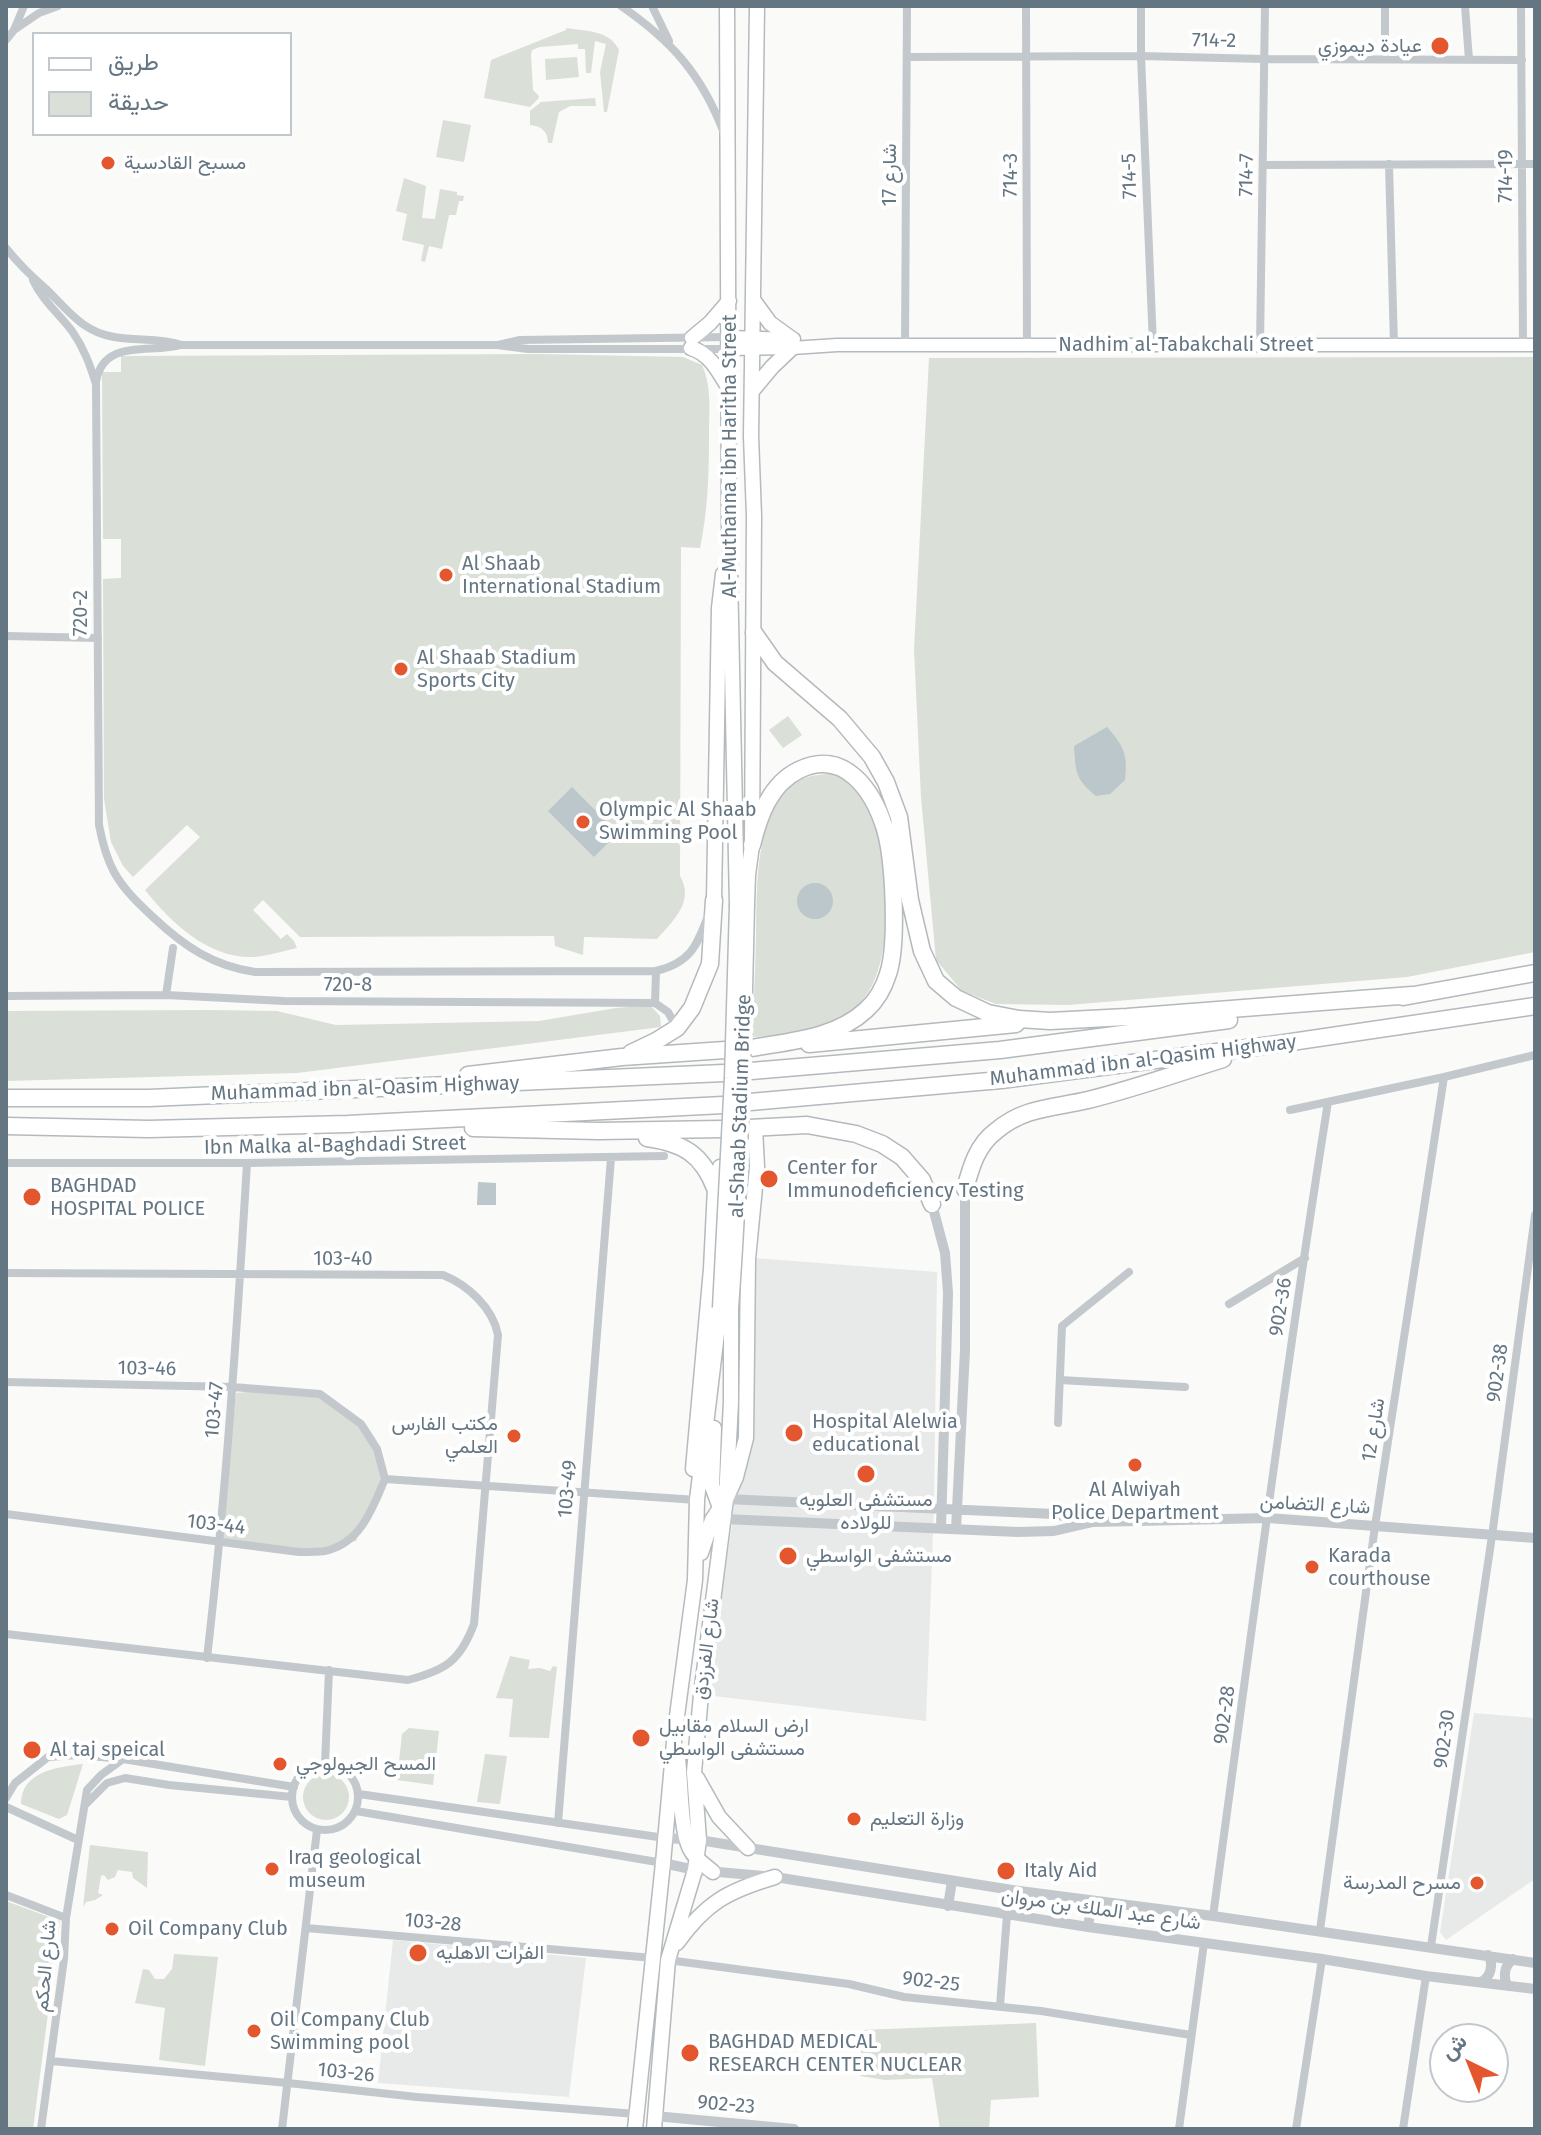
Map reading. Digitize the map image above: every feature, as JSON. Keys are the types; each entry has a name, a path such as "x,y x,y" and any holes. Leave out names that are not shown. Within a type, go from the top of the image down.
{"highway":[{"path":"754,633 783,672 851,731 872,757 886,782 899,817 916,929 936,981 956,998 988,1013 1050,1021"},
{"path":"752,845 764,808 776,789 793,773 812,765 832,764 859,779 881,819 886,833 893,903 888,973 868,1009 852,1022 823,1034 752,1048 1050,1021 1412,995"},
{"path":"622,1057 677,1028 692,1008 710,964 714,900"},
{"name":"Muhammad ibn al-Qasim Highway","path":"751,1071 1000,1050 1412,995 1535,973"},
{"name":"Muhammad ibn al-Qasim Highway","path":"750,1102 1001,1080 1535,1006"},
{"path":"965,1189 971,1165 980,1147 994,1132 1031,1110 1088,1100 1271,1045"},
{"path":"344,1089 622,1057 725,1050"},
{"name":"Muhammad ibn al-Qasim Highway","path":"6,1098 149,1098 724,1073"},
{"name":"Muhammad ibn al-Qasim Highway","path":"6,1126 149,1129 348,1124 723,1105"},
{"path":"348,1124 598,1131 722,1129"},
{"path":"752,1128 807,1125 856,1134 882,1144 902,1157 922,1180 932,1204"},
{"path":"598,1131 667,1141 680,1147 708,1171 715,1188"}],"main road":[{"name":"Al-Muthanna ibn Haritha Street","path":"727,6 729,526 742,905"},
{"name":"Al-Muthanna ibn Haritha Street","path":"742,905 752,845 752,391 757,6"},
{"path":"729,301 691,343 711,361 729,389"},
{"path":"752,391 792,344 770,323 754,301"},
{"name":"Nadhim al-Tabakchali Street","path":"729,343 1529,345"},
{"path":"714,900 719,608 729,526"},
{"name":"al-Shaab Stadium Bridge","path":"725,1308 737,1223 743,1078 742,905"},
{"path":"695,1580 705,1537 723,1508 736,1477 746,1438 748,1259 757,1167 752,1128"},
{"path":"749,1151 757,1167"},
{"path":"698,1497 692,1459 711,1269 715,1188 720,1167"},
{"name":"شارع الفرزدق","path":"655,2122 665,1838 675,1731 695,1580 698,1497 725,1308"},
{"name":"شارع الفرزدق","path":"636,2122 663,1957 696,1864 693,1840 694,1772 723,1508 731,1402 725,1308"},
{"path":"675,1731 693,1840"},
{"path":"694,1772 719,1817 748,1848"},
{"path":"696,1864 713,1872"},
{"path":"663,1957 688,1928 725,1895 775,1877"}],"street":[{"path":"6,40 24,6"},
{"path":"14,30 39,13 58,6"},
{"path":"621,6 647,24 697,77 714,105 727,141"},
{"path":"652,6 673,49"},
{"name":"شارع 17","path":"905,345 907,6"},
{"name":"714-3","path":"1026,6 1027,345"},
{"name":"714-5","path":"1141,6 1153,345"},
{"name":"714-7","path":"1260,345 1265,6"},
{"path":"1385,6 1385,59"},
{"path":"1465,6 1469,60"},
{"name":"714-19","path":"1521,6 1522,164 1529,345"},
{"name":"714-2","path":"907,57 1522,60"},
{"path":"1389,164 1394,345"},
{"path":"1263,165 1535,164"},
{"path":"8,252 83,326 116,338 182,345 497,345 520,340 729,343"},
{"name":"720-2","path":"33,280 41,295 75,335 96,384 98,809 102,841 113,871 126,891 175,938"},
{"path":"75,335 83,326"},
{"path":"88,360 100,363 123,351 182,345"},
{"path":"96,384 99,370 108,359"},
{"path":"6,636 98,638"},
{"name":"720-8","path":"175,938 214,962 255,972 656,971 682,962 692,952 714,900"},
{"path":"166,995 173,948"},
{"path":"656,971 655,1003 668,1012 677,1028"},
{"name":"720-8","path":"6,996 166,995 284,1001 655,1003"},
{"path":"1290,1110 1535,1055"},
{"name":"شارع 12","path":"1320,1930 1375,1526 1444,1077"},
{"name":"902-36","path":"1268,1518 1328,1102"},
{"name":"Ibn Malka al-Baghdadi Street","path":"6,1163 247,1163 664,1156"},
{"name":"103-49","path":"558,1823 611,1158"},
{"name":"103-47","path":"207,1658 233,1387 247,1163"},
{"path":"956,1529 965,1350 965,1189"},
{"path":"932,1204 945,1253 948,1293 941,1528"},
{"name":"902-38","path":"1492,1536 1535,1215"},
{"path":"1229,1304 1305,1258"},
{"path":"1058,1423 1062,1326 1129,1272"},
{"name":"103-40","path":"6,1273 443,1275 455,1279 492,1315 498,1335 474,1624 466,1646 433,1674 408,1680 6,1634"},
{"path":"1060,1380 1185,1387"},
{"name":"103-46","path":"6,1382 233,1387 320,1394 361,1424 377,1449 385,1479"},
{"path":"385,1479 698,1497"},
{"name":"103-44","path":"6,1514 299,1552 325,1551 351,1541 371,1512 385,1479"},
{"name":"شارع التضامن","path":"723,1508 942,1507 1054,1514 1093,1522"},
{"name":"شارع التضامن","path":"723,1508 1018,1532 1054,1531 1093,1522 1268,1518 1535,1538"},
{"path":"1054,1514 1054,1531"},
{"name":"902-28","path":"1213,1916 1268,1518"},
{"name":"902-30","path":"1431,1946 1492,1536"},
{"path":"325,1764 329,1670"},
{"path":"6,1798 15,1783 48,1757 78,1755 123,1759 294,1787"},
{"name":"شارع الحكم","path":"41,2129 64,1959 66,1918 87,1790 123,1759"},
{"path":"325,1764 344,1769 357,1785 359,1794 356,1811 347,1823 333,1830 317,1830 299,1818 292,1797 298,1777 315,1765 325,1764"},
{"path":"85,1806 107,1783 125,1778 292,1797"},
{"path":"359,1794 665,1838"},
{"path":"6,1807 78,1840"},
{"path":"356,1811 663,1863 696,1864"},
{"path":"282,2129 317,1830"},
{"name":"شارع عبد الملك بن مروان","path":"665,1838 1535,1963"},
{"name":"شارع عبد الملك بن مروان","path":"713,1872 775,1877 1088,1927 1535,1989"},
{"path":"948,1906 952,1881"},
{"path":"6,1895 66,1918"},
{"path":"1088,1927 1092,1901"},
{"path":"1000,2006 1007,1915"},
{"name":"103-28","path":"306,1928 663,1957"},
{"path":"1179,2129 1204,1943"},
{"path":"1481,1982 1490,1972 1488,1955"},
{"name":"902-25","path":"663,1957 849,1984 904,1997 1000,2006 1191,2035"},
{"path":"1296,2129 1322,1959"},
{"path":"1508,1986 1505,1972 1513,1959"},
{"path":"1403,2129 1426,1976"},
{"name":"103-26","path":"51,2061 288,2083 636,2122"},
{"name":"902-23","path":"655,2122 794,2129"}],"shaded area":[{"path":"1107,727 1124,751 1125,780 1110,794 1096,796 1078,775 1074,746"},
{"name":"Olympic Al Shaab Swimming Pool","path":"572,787 618,833 594,857 548,811"},
{"path":"815,883 828,888 833,901 828,914 815,919 802,914 797,901 802,888"},
{"path":"478,1182 496,1183 496,1205 477,1205"},
{"path":"754,1258 937,1272 934,1507 926,1721 705,1695 732,1525"},
{"path":"1474,1713 1535,1718 1535,1879 1446,1940 1440,1932"},
{"path":"393,1940 586,1958 569,2097 378,2083"}],"green space":[{"path":"566,28 603,35 619,50 607,112 604,112 600,72 606,44 595,41 591,73 586,73 585,49 578,49 578,44 532,50 533,90 539,96 530,107 484,98 491,60"},
{"path":"577,57 579,77 546,80 545,59"},
{"path":"595,98 596,106 570,106 559,112 552,143 548,143 543,130 530,125 530,111 541,102"},
{"path":"443,120 471,125 464,162 436,157"},
{"path":"404,178 426,186 422,218 435,219 440,189 464,196 463,201 459,201 456,215 449,215 442,249 429,246 425,262 421,261 424,245 402,240 407,214 396,211"},
{"name":"Al Shaab Stadium Sports City","path":"541,354 683,357 702,365 707,382 709,463 703,534 700,548 681,547 680,876 685,894 680,910 657,939 584,937 583,955 555,946 554,936 300,937 263,900 253,910 281,939 287,934 297,948 270,955 237,956 192,937 145,890 200,837 187,825 133,877 123,866 111,842 104,799 103,579 121,578 121,539 103,539 102,372 121,372 121,356"},
{"path":"1535,357 1535,952 1407,977 1068,1005 996,1004 962,991 936,960 921,797 914,650 929,358"},
{"path":"788,716 802,735 783,748 769,730"},
{"path":"832,774 848,783 861,796 879,841 886,900 886,931 881,959 873,983 861,1002 850,1012 811,1030 752,1037 757,883 767,826 783,794 793,784 812,776"},
{"path":"650,1005 660,1016 661,1027 297,1073 6,1081 6,1011 277,1011 336,1025 539,1021"},
{"path":"268,1390 320,1394 361,1424 377,1449 385,1479 356,1541 299,1552 220,1541 236,1393"},
{"path":"510,1656 530,1660 528,1669 550,1671 553,1666 557,1667 549,1738 509,1737 513,1699 496,1698"},
{"path":"409,1728 439,1731 433,1785 397,1780 402,1734"},
{"path":"485,1754 507,1756 500,1804 477,1802"},
{"path":"83,1764 67,1815 59,1819 21,1804 27,1784 34,1778 52,1769"},
{"path":"326,1774 342,1781 349,1797 342,1813 326,1820 310,1813 303,1797 310,1781"},
{"path":"90,1845 148,1852 147,1888 133,1878 132,1872 118,1870 115,1877 108,1880 101,1876 98,1893 103,1895 86,1902 83,1907"},
{"path":"6,1901 60,1921 33,2129 6,2129"},
{"path":"174,1954 218,1957 205,2066 159,2060 165,2008 135,2003 143,1969 149,1970 155,1979 164,1979 172,1969"},
{"path":"1036,2023 1039,2097 991,2100 989,2129 940,2129 932,2078 885,2080 860,2076 862,2030"}],"place":[{"name":"عيادة ديموزي","path":"1440,46"},
{"name":"مسبح القادسية","path":"108,163"},
{"name":"Al Shaab International Stadium","path":"446,575"},
{"name":"Al Shaab Stadium Sports City","path":"401,669"},
{"name":"Olympic Al Shaab Swimming Pool","path":"583,822"},
{"name":"Center for Immunodeficiency Testing","path":"769,1179"},
{"name":"BAGHDAD HOSPITAL POLICE","path":"32,1197"},
{"name":"Hospital Alelwia educational","path":"794,1433"},
{"name":"مكتب الفارس العلمي","path":"514,1436"},
{"name":"Al Alwiyah Police Department","path":"1135,1465"},
{"name":"مستشفى العلويه للولاده","path":"866,1474"},
{"name":"مستشفى الواسطي","path":"788,1556"},
{"name":"Karada courthouse","path":"1312,1567"},
{"name":"ارض السلام مقابيل مستشفى الواسطي","path":"641,1738"},
{"name":"Al taj speical","path":"32,1750"},
{"name":"المسح الجيولوجي","path":"280,1764"},
{"name":"وزارة التعليم","path":"854,1819"},
{"name":"Iraq geological museum","path":"272,1869"},
{"name":"Italy Aid","path":"1006,1871"},
{"name":"مسرح المدرسة","path":"1477,1883"},
{"name":"Oil Company Club","path":"112,1929"},
{"name":"الفرات الاهليه","path":"418,1953"},
{"name":"Oil Company Club Swimming pool","path":"254,2031"},
{"name":"BAGHDAD MEDICAL RESEARCH CENTER NUCLEAR","path":"690,2053"}]}
